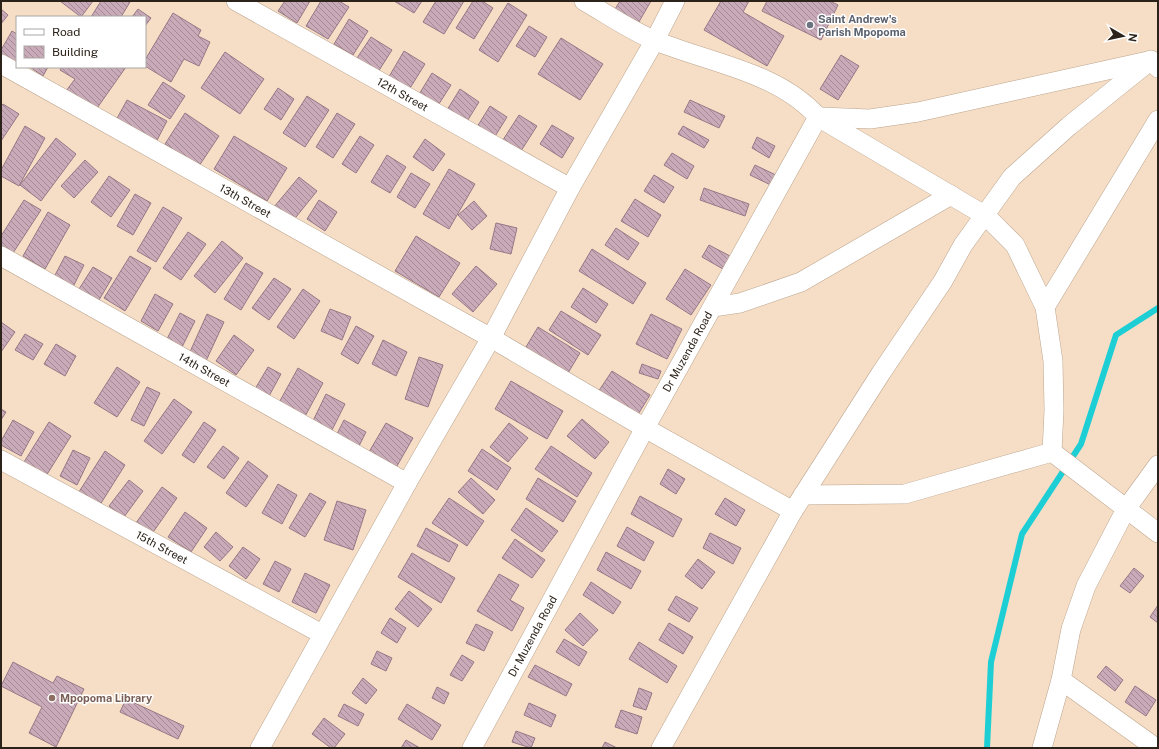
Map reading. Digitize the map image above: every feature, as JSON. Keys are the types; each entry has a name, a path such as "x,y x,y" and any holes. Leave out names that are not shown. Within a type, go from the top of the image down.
{"street":[{"name":"12th Street","path":"236,1 570,188"},
{"path":"584,1 655,40 747,73 789,92 806,104 818,117 986,216 1015,245 1045,307 1053,361 1054,410 1052,452"},
{"path":"260,748 407,483 491,338 570,188 655,40 675,1"},
{"path":"818,117 870,119 918,112 1094,72 1156,62"},
{"path":"661,748 793,511 942,282 963,245 986,216 1012,177 1069,126 1156,62"},
{"name":"13th Street","path":"1,64 491,338 645,428 793,511"},
{"name":"Dr Muzenda Road","path":"472,748 645,428 818,117"},
{"path":"1045,307 1158,120"},
{"path":"713,306 740,303 800,282 950,195"},
{"name":"14th Street","path":"1,256 407,483"},
{"path":"803,495 905,494 1052,452"},
{"path":"1052,452 1086,480 1158,533"},
{"name":"15th Street","path":"1,460 322,634"},
{"path":"1042,748 1061,680 1071,629 1086,586 1126,509 1158,466"},
{"path":"1061,680 1156,748"}],"building":[{"path":"60,1 93,1 82,16"},
{"path":"101,1 130,2 122,16 92,16"},
{"path":"285,1 310,1 297,23 278,11"},
{"path":"321,1 339,1 349,7 328,39 306,26"},
{"path":"394,1 422,1 414,13"},
{"path":"436,1 464,1 444,34 423,22"},
{"path":"473,1 482,1 493,8 474,39 456,28"},
{"path":"620,1 651,1 636,27 612,14"},
{"path":"721,1 749,1 743,12 784,36 767,66 704,30"},
{"name":"Saint Andrew's Parish Mpopoma","path":"767,1 830,1 838,5 821,40 762,11"},
{"path":"508,3 527,15 498,62 479,50"},
{"path":"1,9 8,15 1,24"},
{"path":"138,9 151,18 146,25 146,16 133,16"},
{"path":"173,13 201,30 198,36 210,42 199,66 184,59 171,82 146,67 146,58"},
{"path":"349,19 368,31 353,55 334,44"},
{"path":"529,26 547,37 535,57 516,46"},
{"path":"12,31 16,33 16,66 1,61 1,50"},
{"path":"371,37 392,50 378,72 357,58"},
{"path":"561,38 603,64 580,100 538,74"},
{"path":"404,51 425,64 407,93 387,80"},
{"path":"225,52 264,79 240,114 201,88"},
{"path":"841,55 859,66 838,100 820,89"},
{"path":"31,68 47,68 43,76"},
{"path":"61,68 125,68 95,111 66,91 75,79 60,70"},
{"path":"432,73 451,85 437,107 418,96"},
{"path":"163,82 185,96 170,119 148,105"},
{"path":"278,88 294,99 281,120 264,109"},
{"path":"460,89 479,102 466,123 447,110"},
{"path":"307,96 329,110 305,147 283,133"},
{"path":"127,100 167,121 155,144 115,122"},
{"path":"690,100 725,116 719,128 684,112"},
{"path":"3,104 19,114 1,141 1,107"},
{"path":"490,106 507,117 494,138 477,127"},
{"path":"185,113 219,136 199,166 165,144"},
{"path":"337,113 355,124 333,158 316,147"},
{"path":"519,115 537,126 519,154 501,143"},
{"path":"552,125 574,138 562,158 540,144"},
{"path":"25,126 45,138 19,186 1,176 1,170"},
{"path":"683,126 709,140 704,148 678,134"},
{"path":"234,136 287,168 267,201 214,169"},
{"path":"360,136 374,145 356,173 342,164"},
{"path":"757,137 775,146 769,158 752,148"},
{"path":"56,138 76,154 41,201 20,185"},
{"path":"425,139 445,154 433,171 413,157"},
{"path":"672,153 694,166 687,179 664,165"},
{"path":"387,155 406,167 390,193 371,182"},
{"path":"85,160 98,172 74,198 61,186"},
{"path":"755,165 782,178 777,188 750,175"},
{"path":"449,169 475,184 449,229 423,214"},
{"path":"411,173 430,184 415,208 397,197"},
{"path":"654,175 674,187 664,203 644,191"},
{"path":"109,176 130,190 111,217 91,202"},
{"path":"299,177 317,191 292,222 274,207"},
{"path":"704,188 749,204 745,216 700,200"},
{"path":"135,194 151,203 133,235 117,226"},
{"path":"635,199 661,215 648,237 621,221"},
{"path":"24,200 41,210 13,253 1,246 1,236"},
{"path":"319,200 337,212 325,231 307,219"},
{"path":"474,201 487,216 472,230 458,215"},
{"path":"163,207 182,218 156,262 137,251"},
{"path":"48,212 70,225 45,269 23,256"},
{"path":"496,223 517,228 511,254 490,249"},
{"path":"616,228 639,243 628,260 605,245"},
{"path":"188,232 206,244 181,280 163,268"},
{"path":"416,236 460,263 439,297 395,271"},
{"path":"222,241 243,258 215,293 194,276"},
{"path":"709,245 730,256 723,269 702,257"},
{"path":"592,249 646,283 633,304 579,271"},
{"path":"65,256 84,265 73,287 54,277"},
{"path":"130,256 151,268 125,311 104,298"},
{"path":"246,263 263,273 241,310 224,299"},
{"path":"476,266 497,284 473,312 452,294"},
{"path":"93,267 112,278 99,300 79,289"},
{"path":"685,269 711,285 691,315 666,299"},
{"path":"274,278 291,289 269,320 252,308"},
{"path":"583,288 608,304 596,323 571,307"},
{"path":"303,289 320,301 294,339 277,327"},
{"path":"155,294 173,304 158,331 141,321"},
{"path":"330,309 351,317 342,340 321,331"},
{"path":"561,311 601,335 588,355 549,330"},
{"path":"180,313 195,321 181,349 166,341"},
{"path":"207,314 224,322 206,361 189,354"},
{"path":"651,314 682,329 667,359 636,344"},
{"path":"1,322 15,332 1,352"},
{"path":"356,326 374,336 358,364 341,354"},
{"path":"538,327 580,353 565,378 523,352"},
{"path":"25,334 43,344 33,360 15,350"},
{"path":"234,335 254,350 236,375 216,361"},
{"path":"383,340 407,352 396,376 372,364"},
{"path":"56,344 76,356 65,376 44,364"},
{"path":"419,357 443,365 428,407 405,399"},
{"path":"642,364 661,371 658,379 639,373"},
{"path":"117,367 140,382 117,417 94,403"},
{"path":"268,367 281,374 269,396 255,389"},
{"path":"298,368 323,383 302,422 276,408"},
{"path":"612,371 650,395 637,416 598,392"},
{"path":"511,381 563,411 547,439 495,409"},
{"path":"147,387 160,393 144,426 131,420"},
{"path":"326,394 345,404 330,434 311,425"},
{"path":"174,399 192,412 162,454 144,441"},
{"path":"1,409 6,412 1,420"},
{"path":"582,419 609,442 595,459 567,436"},
{"path":"13,420 34,432 21,456 1,445 1,441"},
{"path":"344,420 366,432 356,452 334,440"},
{"path":"49,422 71,436 46,476 24,462"},
{"path":"204,422 216,430 194,463 182,455"},
{"path":"386,423 413,438 393,473 366,457"},
{"path":"509,423 528,438 508,462 490,447"},
{"path":"223,446 239,458 224,479 207,467"},
{"path":"551,446 592,473 577,497 535,469"},
{"path":"482,449 511,468 497,490 468,471"},
{"path":"73,450 90,458 77,485 60,476"},
{"path":"105,451 125,465 98,508 77,495"},
{"path":"248,461 268,476 246,507 226,493"},
{"path":"668,469 685,479 676,494 660,484"},
{"path":"471,478 495,500 483,514 458,492"},
{"path":"538,478 576,501 563,522 526,499"},
{"path":"129,480 143,491 124,517 109,506"},
{"path":"278,484 297,495 282,524 262,513"},
{"path":"162,487 177,498 149,538 133,527"},
{"path":"310,493 326,502 305,537 289,528"},
{"path":"640,496 682,519 673,537 631,514"},
{"path":"449,498 484,521 467,546 432,523"},
{"path":"725,498 745,510 736,526 715,514"},
{"path":"337,501 366,510 353,550 324,540"},
{"path":"526,508 558,531 542,552 511,530"},
{"path":"185,512 207,528 191,552 168,537"},
{"path":"627,527 654,542 644,561 617,546"},
{"path":"426,528 458,545 449,562 417,546"},
{"path":"216,532 233,547 220,561 204,547"},
{"path":"710,533 741,548 733,564 703,548"},
{"path":"515,539 545,560 532,578 502,558"},
{"path":"243,547 260,559 246,579 229,566"},
{"path":"606,552 641,571 631,589 597,570"},
{"path":"412,553 455,578 441,603 398,577"},
{"path":"698,559 715,572 702,589 685,576"},
{"path":"275,561 291,569 279,592 263,584"},
{"path":"1134,568 1144,576 1130,593 1120,586"},
{"path":"305,573 330,585 316,613 292,602"},
{"path":"499,574 519,585 510,600 524,608 512,631 477,611"},
{"path":"591,582 621,602 613,614 583,595"},
{"path":"409,591 432,609 418,627 395,609"},
{"path":"676,596 698,608 689,622 668,610"},
{"path":"1158,605 1158,623 1150,617"},
{"path":"580,613 598,630 583,646 565,630"},
{"path":"390,618 406,628 397,643 381,633"},
{"path":"669,623 693,637 683,654 659,640"},
{"path":"476,624 493,632 484,651 466,643"},
{"path":"564,639 587,652 579,666 556,652"},
{"path":"639,642 677,666 667,683 629,659"},
{"path":"377,651 392,658 386,671 371,664"},
{"path":"462,655 474,662 462,681 450,675"},
{"name":"Mpopoma Library","path":"13,662 53,683 57,676 84,689 56,747 29,733 42,707 1,686"},
{"path":"535,665 572,684 566,696 528,677"},
{"path":"1106,666 1123,680 1115,691 1097,677"},
{"path":"363,678 377,690 366,704 352,693"},
{"path":"1135,686 1156,700 1146,716 1125,702"},
{"path":"437,687 449,693 444,704 432,698"},
{"path":"639,688 652,693 646,710 633,706"},
{"path":"126,699 184,726 178,739 120,712"},
{"path":"529,703 556,715 551,727 524,715"},
{"path":"344,704 364,714 358,726 338,716"},
{"path":"407,704 441,725 432,740 398,719"},
{"path":"621,710 642,717 637,734 615,727"},
{"path":"324,718 345,734 334,748 331,748 312,734"},
{"path":"516,731 535,738 531,748 512,742"},
{"path":"406,740 420,748 401,748"},
{"path":"605,742 617,748 602,748"}],"waterway":[{"path":"987,748 991,662 1022,534 1081,444 1116,335 1158,308"}],"place":[{"name":"Saint Andrew's Parish Mpopoma","path":"810,25"},
{"name":"Mpopoma Library","path":"52,698"}]}
